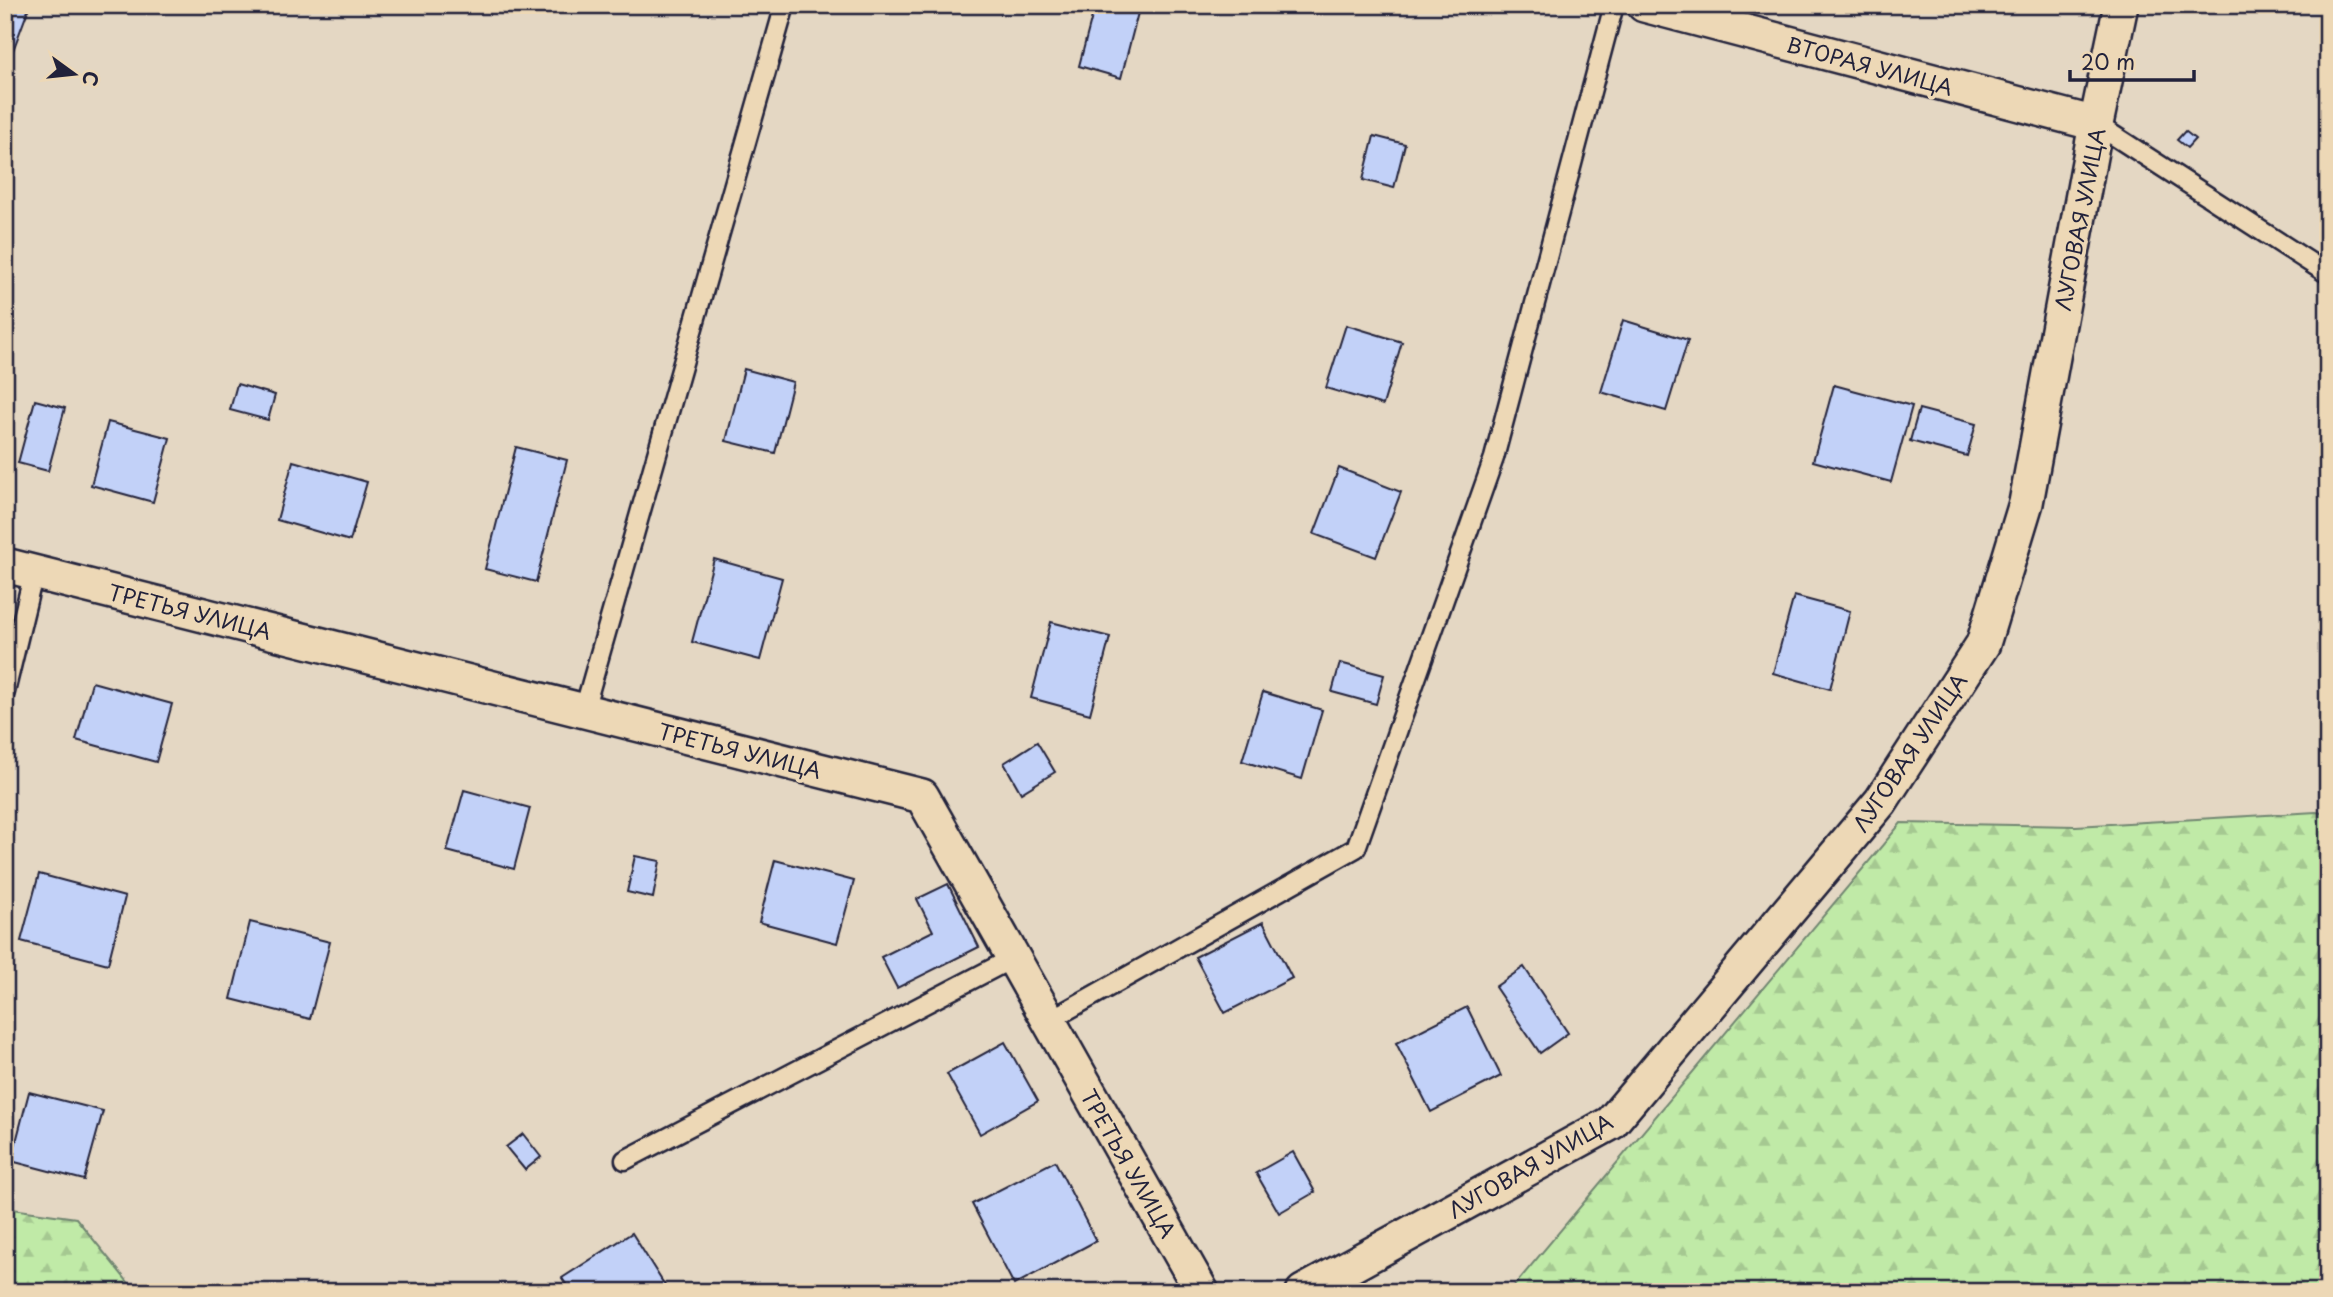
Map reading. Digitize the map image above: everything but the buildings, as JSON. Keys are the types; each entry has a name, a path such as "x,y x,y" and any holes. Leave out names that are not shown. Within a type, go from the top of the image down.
{"street":[{"name":"ВТОРАЯ УЛИЦА","path":"1644,5 2096,124"},
{"name":"ЛУГОВАЯ УЛИЦА","path":"1303,1292 1611,1123 1881,801 1983,644 2026,503 2096,124 2121,5"},
{"name":"ТРЕТЬЯ УЛИЦА","path":"19,568 922,796 1202,1292"}],"lane":[{"path":"584,710 785,5"},
{"path":"1048,1021 1356,848 1494,458 1614,5"},
{"path":"2096,124 2328,274"},
{"path":"5,692 19,568"},
{"path":"625,1160 1013,958"}],"green space":[{"path":"2316,812 2328,814 2328,1292 1509,1292 1901,823 2076,826"},
{"path":"5,1208 76,1218 136,1292 5,1292"}]}
